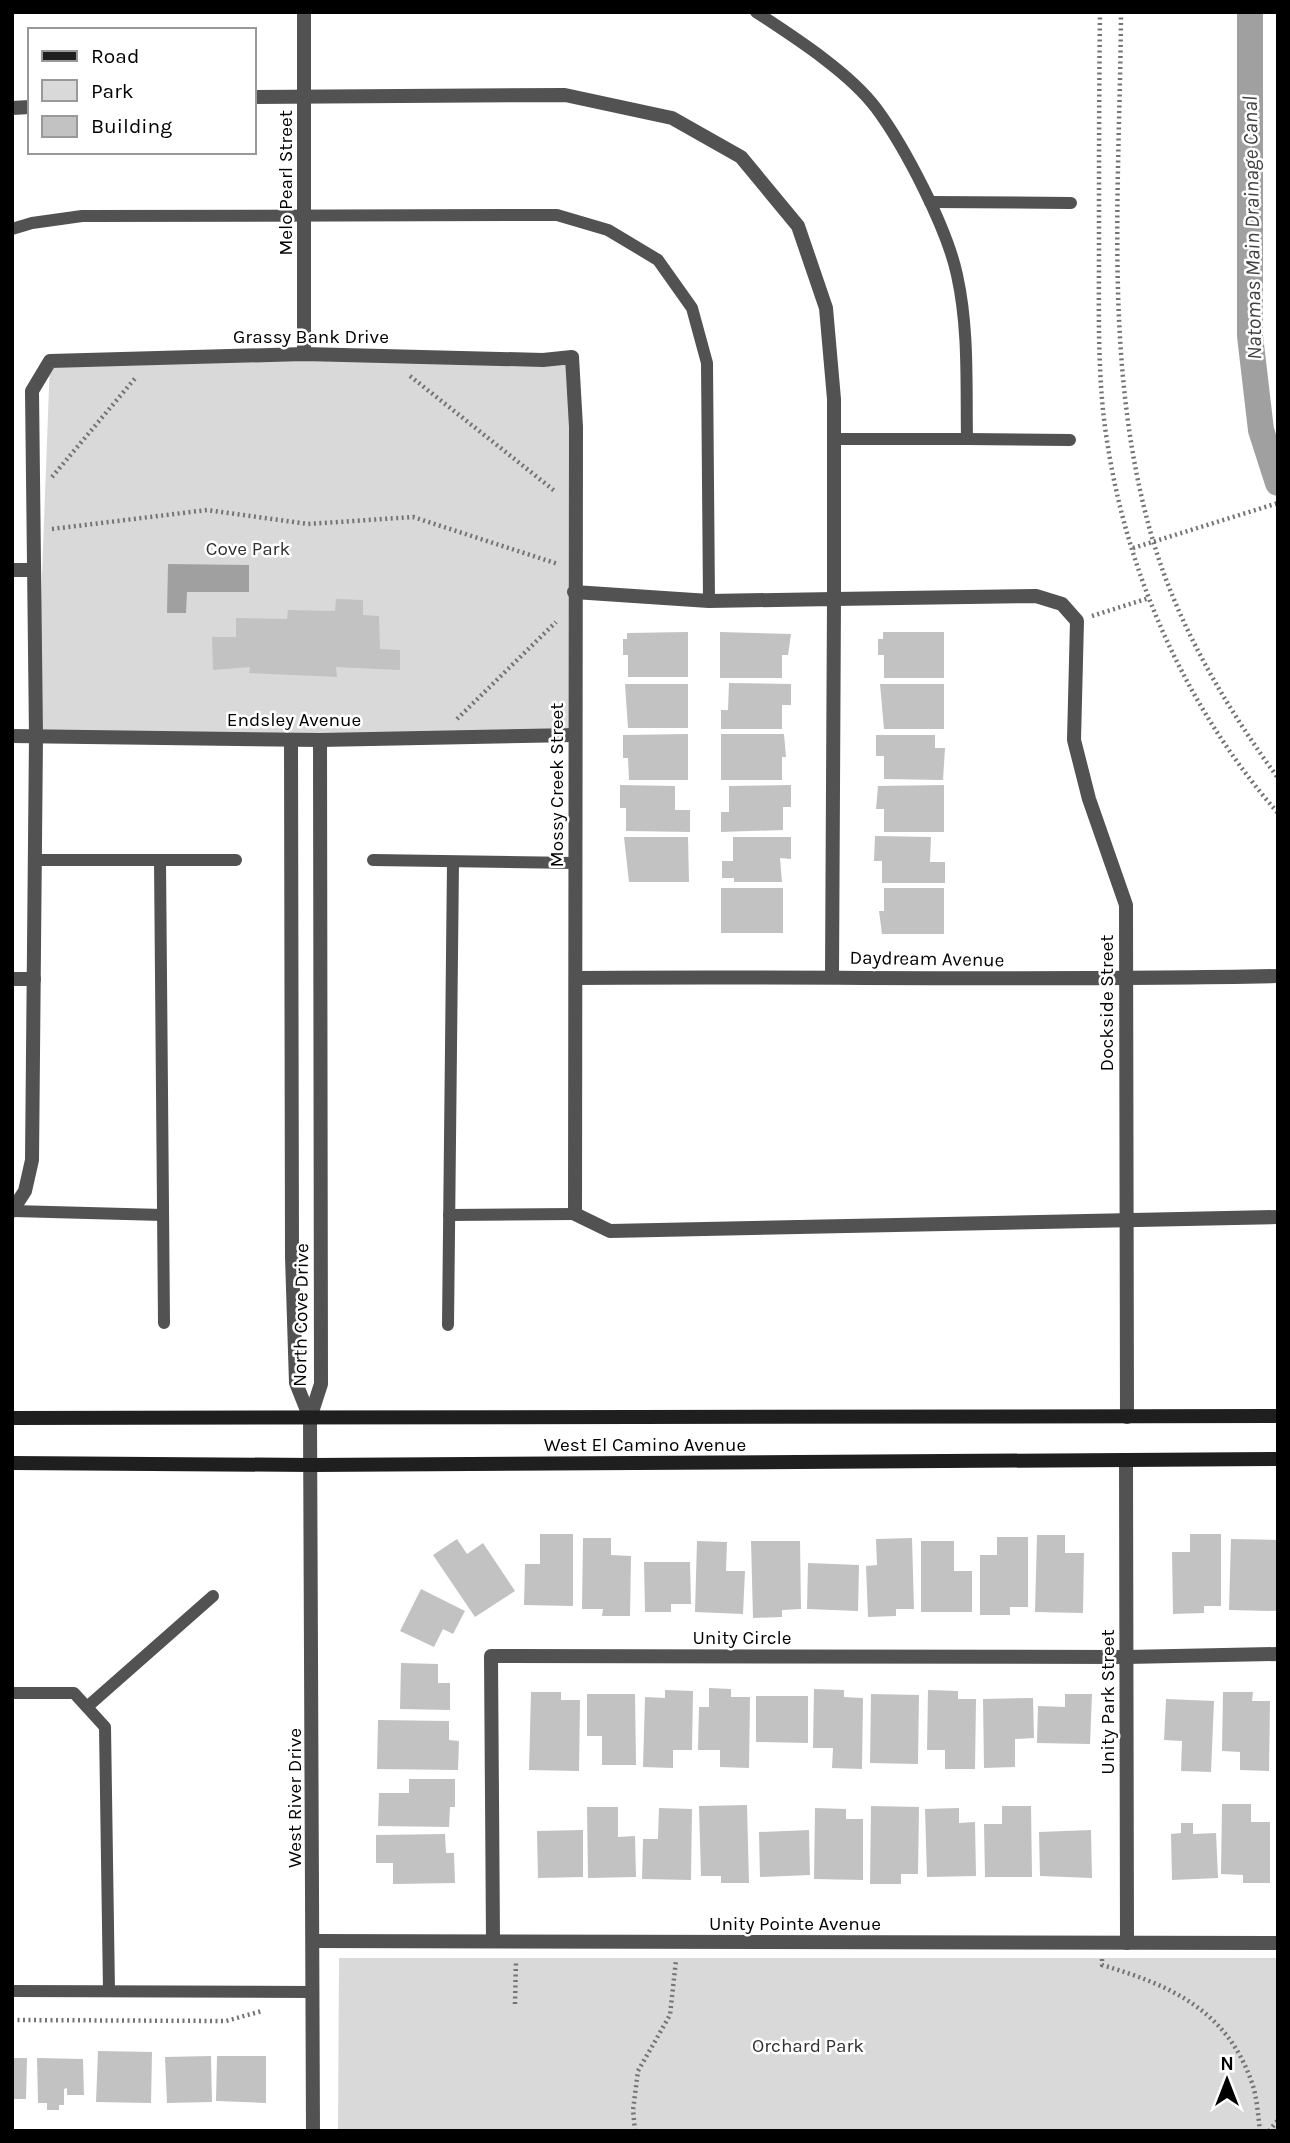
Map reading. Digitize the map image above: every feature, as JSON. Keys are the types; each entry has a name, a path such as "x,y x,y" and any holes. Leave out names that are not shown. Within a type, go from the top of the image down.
{"main road":[{"name":"West El Camino Avenue","path":"12,1418 1278,1416"},
{"name":"West El Camino Avenue","path":"12,1463 312,1465 1278,1459"}],"street":[{"name":"Melo Pearl Street","path":"304,12 304,354"},
{"path":"256,97 565,95 672,118 741,157 798,226 826,308 834,399 832,975"},
{"name":"Grassy Bank Drive","path":"33,499 32,391 50,361 304,354 543,359 572,357"},
{"name":"Mossy Creek Street","path":"572,357 576,508 575,1214"},
{"path":"12,1211 24,1191 32,1160 36,736 33,499"},
{"path":"12,570 34,570"},
{"path":"574,598 709,601 1036,596 1062,604 1077,621"},
{"name":"Dockside Street","path":"1077,621 1074,740 1089,799 1126,905 1127,1417"},
{"name":"Endsley Avenue","path":"12,736 291,740 575,736"},
{"name":"North Cove Drive","path":"291,740 292,1257 296,1383 310,1418"},
{"name":"North Cove Drive","path":"310,1418 321,1384 320,740"},
{"name":"Daydream Avenue","path":"576,978 832,975 1126,979 1278,976"},
{"path":"12,979 34,979"},
{"path":"575,1214 610,1231 1278,1217"},
{"name":"West River Drive","path":"310,1418 313,2131"},
{"name":"Unity Park Street","path":"1126,1461 1127,1943"},
{"name":"Unity Circle","path":"493,1941 491,1656 1126,1657 1278,1654"},
{"name":"Unity Pointe Avenue","path":"313,1941 1278,1943"}],"lane":[{"path":"757,12 813,49 876,107 930,202 959,286 965,326 967,439"},
{"path":"930,202 1071,203"},
{"path":"12,229 32,223 82,216 304,218 557,215 608,230 657,260 692,308 707,363 709,601"},
{"path":"834,439 1070,440"},
{"path":"35,860 236,860"},
{"path":"160,860 164,1323"},
{"path":"373,860 575,863"},
{"path":"448,1325 453,862"},
{"path":"12,1211 163,1215"},
{"path":"449,1215 575,1214"},
{"path":"87,1707 213,1596"},
{"path":"12,1693 74,1693 105,1727 109,1991"},
{"path":"12,1991 313,1992"}],"path":[{"path":"1100,12 1101,375 1107,445 1133,548 1149,598 1196,697 1226,747 1278,813"},
{"path":"1121,12 1121,353 1133,455 1147,522 1177,608 1241,728 1278,778"},
{"path":"384,355 576,508"},
{"path":"33,499 153,357"},
{"path":"1133,548 1278,503"},
{"path":"34,532 207,510 308,524 413,517 576,570"},
{"path":"441,736 574,598"},
{"path":"1077,621 1149,598"},
{"path":"515,2004 516,1941"},
{"path":"1102,1943 1102,1965 1172,1989 1205,2011 1220,2028 1238,2053 1253,2084 1261,2131"},
{"path":"635,2131 633,2110 638,2071 664,2032 670,2015 676,1964"},
{"path":"12,2020 226,2021 260,2012 288,1992"},
{"path":"1269,2131 1278,2120"}],"green space":[{"name":"Cove Park","path":"572,357 575,735 36,736 50,361"},
{"name":"Orchard Park","path":"339,1958 1278,1958 1278,2131 338,2131"}],"shaded area":[{"path":"168,564 249,565 249,592 187,592 186,613 167,613"}],"building":[{"path":"336,599 363,600 363,615 379,616 380,649 400,650 400,670 336,667 337,677 249,673 250,667 213,670 212,637 236,637 236,618 287,619 288,610 335,611"},
{"path":"688,632 688,677 628,677 628,655 623,655 623,639 627,639 627,633"},
{"path":"720,632 791,634 788,655 782,655 782,678 720,678"},
{"path":"883,632 944,632 944,678 884,678 884,655 878,655 878,639 883,639"},
{"path":"729,683 791,684 791,705 782,705 782,729 721,729 721,710 728,710"},
{"path":"625,684 688,684 688,728 628,728"},
{"path":"880,684 944,684 944,729 884,729"},
{"path":"688,734 688,780 629,780 628,758 623,758 623,735"},
{"path":"721,734 784,734 786,757 782,757 782,780 721,780"},
{"path":"876,735 935,735 935,748 945,748 943,780 884,779 884,756 876,756"},
{"path":"620,785 675,786 675,810 690,810 690,832 626,831 626,808 620,808"},
{"path":"791,785 791,807 783,807 783,830 721,832 721,812 729,812 729,786"},
{"path":"944,785 944,832 884,832 884,809 876,809 878,786"},
{"path":"875,836 931,837 930,862 945,862 945,883 882,883 882,861 874,861"},
{"path":"624,837 688,837 689,882 629,882"},
{"path":"733,837 791,837 791,859 780,858 782,882 734,882 734,878 722,878 722,861 733,861"},
{"path":"721,888 783,888 783,933 721,933"},
{"path":"884,888 944,888 944,934 882,934 879,911 884,911"},
{"path":"540,1534 573,1534 573,1606 524,1605 525,1564 540,1564"},
{"path":"1190,1534 1221,1534 1221,1606 1204,1606 1204,1613 1173,1614 1172,1552 1190,1552"},
{"path":"1037,1535 1065,1535 1065,1553 1084,1553 1083,1613 1035,1612"},
{"path":"997,1537 1028,1537 1028,1607 1010,1607 1010,1615 980,1615 980,1555 997,1555"},
{"path":"583,1538 611,1538 611,1555 631,1556 630,1616 602,1616 603,1609 582,1609"},
{"path":"912,1538 914,1609 896,1609 896,1616 868,1617 866,1566 877,1565 876,1539"},
{"path":"457,1539 467,1554 483,1543 515,1591 475,1617 433,1555"},
{"path":"1231,1539 1278,1540 1278,1611 1229,1610"},
{"path":"697,1541 727,1542 726,1571 745,1571 743,1614 695,1612"},
{"path":"751,1541 800,1541 801,1609 782,1610 782,1617 753,1618"},
{"path":"921,1541 954,1541 954,1571 972,1571 972,1612 921,1612"},
{"path":"644,1562 690,1562 691,1604 671,1604 671,1612 645,1612"},
{"path":"808,1563 859,1565 858,1611 807,1609"},
{"path":"421,1589 465,1611 453,1634 443,1629 434,1647 400,1631"},
{"path":"401,1663 438,1664 438,1683 450,1683 450,1710 400,1709"},
{"path":"709,1688 731,1689 731,1697 750,1697 749,1768 720,1767 720,1750 698,1750 699,1707 709,1707"},
{"path":"814,1689 844,1690 844,1697 863,1698 862,1769 832,1768 833,1748 813,1748"},
{"path":"665,1690 693,1691 692,1750 673,1750 673,1768 643,1767 645,1697 665,1698"},
{"path":"928,1690 958,1691 958,1699 976,1699 975,1769 945,1769 945,1750 927,1750"},
{"path":"531,1692 561,1692 561,1700 580,1700 579,1771 529,1770"},
{"path":"1223,1692 1253,1692 1252,1701 1270,1701 1269,1771 1240,1770 1240,1752 1222,1751"},
{"path":"587,1694 635,1694 636,1765 602,1765 602,1736 587,1736"},
{"path":"871,1694 919,1695 918,1764 870,1763"},
{"path":"1065,1694 1092,1694 1090,1744 1037,1743 1038,1706 1065,1707"},
{"path":"756,1696 808,1696 808,1743 756,1742"},
{"path":"1033,1698 1034,1738 1015,1739 1015,1767 984,1768 983,1699"},
{"path":"1166,1699 1214,1701 1211,1772 1181,1771 1182,1741 1164,1740"},
{"path":"378,1720 449,1721 449,1740 459,1741 458,1770 377,1769"},
{"path":"409,1779 455,1779 455,1807 450,1807 449,1827 378,1826 379,1793 409,1793"},
{"path":"1222,1804 1251,1804 1251,1822 1270,1822 1270,1883 1243,1883 1243,1875 1221,1874"},
{"path":"747,1805 749,1883 721,1883 721,1876 701,1876 699,1806"},
{"path":"871,1806 919,1807 918,1874 901,1874 901,1884 870,1884"},
{"path":"1002,1806 1031,1806 1032,1877 985,1877 984,1824 1002,1824"},
{"path":"587,1807 618,1807 618,1837 635,1836 636,1877 588,1878"},
{"path":"659,1808 692,1809 691,1880 642,1879 643,1839 658,1839"},
{"path":"815,1808 846,1809 846,1819 863,1819 863,1880 814,1879"},
{"path":"959,1808 959,1823 975,1822 976,1876 927,1877 925,1809"},
{"path":"1181,1823 1193,1823 1193,1834 1216,1833 1218,1878 1172,1880 1171,1834 1181,1833"},
{"path":"583,1830 583,1877 538,1878 537,1831"},
{"path":"809,1830 810,1875 760,1877 759,1832"},
{"path":"1091,1830 1092,1878 1040,1876 1039,1832"},
{"path":"445,1834 446,1853 454,1853 455,1883 393,1884 393,1863 376,1863 376,1835"},
{"path":"98,2051 152,2052 151,2103 96,2102"},
{"path":"211,2056 212,2102 167,2103 165,2057"},
{"path":"217,2056 266,2056 266,2103 216,2101"},
{"path":"12,2058 27,2058 26,2099 12,2099"},
{"path":"37,2058 83,2059 84,2095 67,2095 67,2088 64,2089 64,2105 59,2105 59,2110 47,2110 47,2103 38,2103"}],"waterway":[{"name":"Natomas Main Drainage Canal","path":"1250,12 1250,336 1261,430 1278,483"}]}
